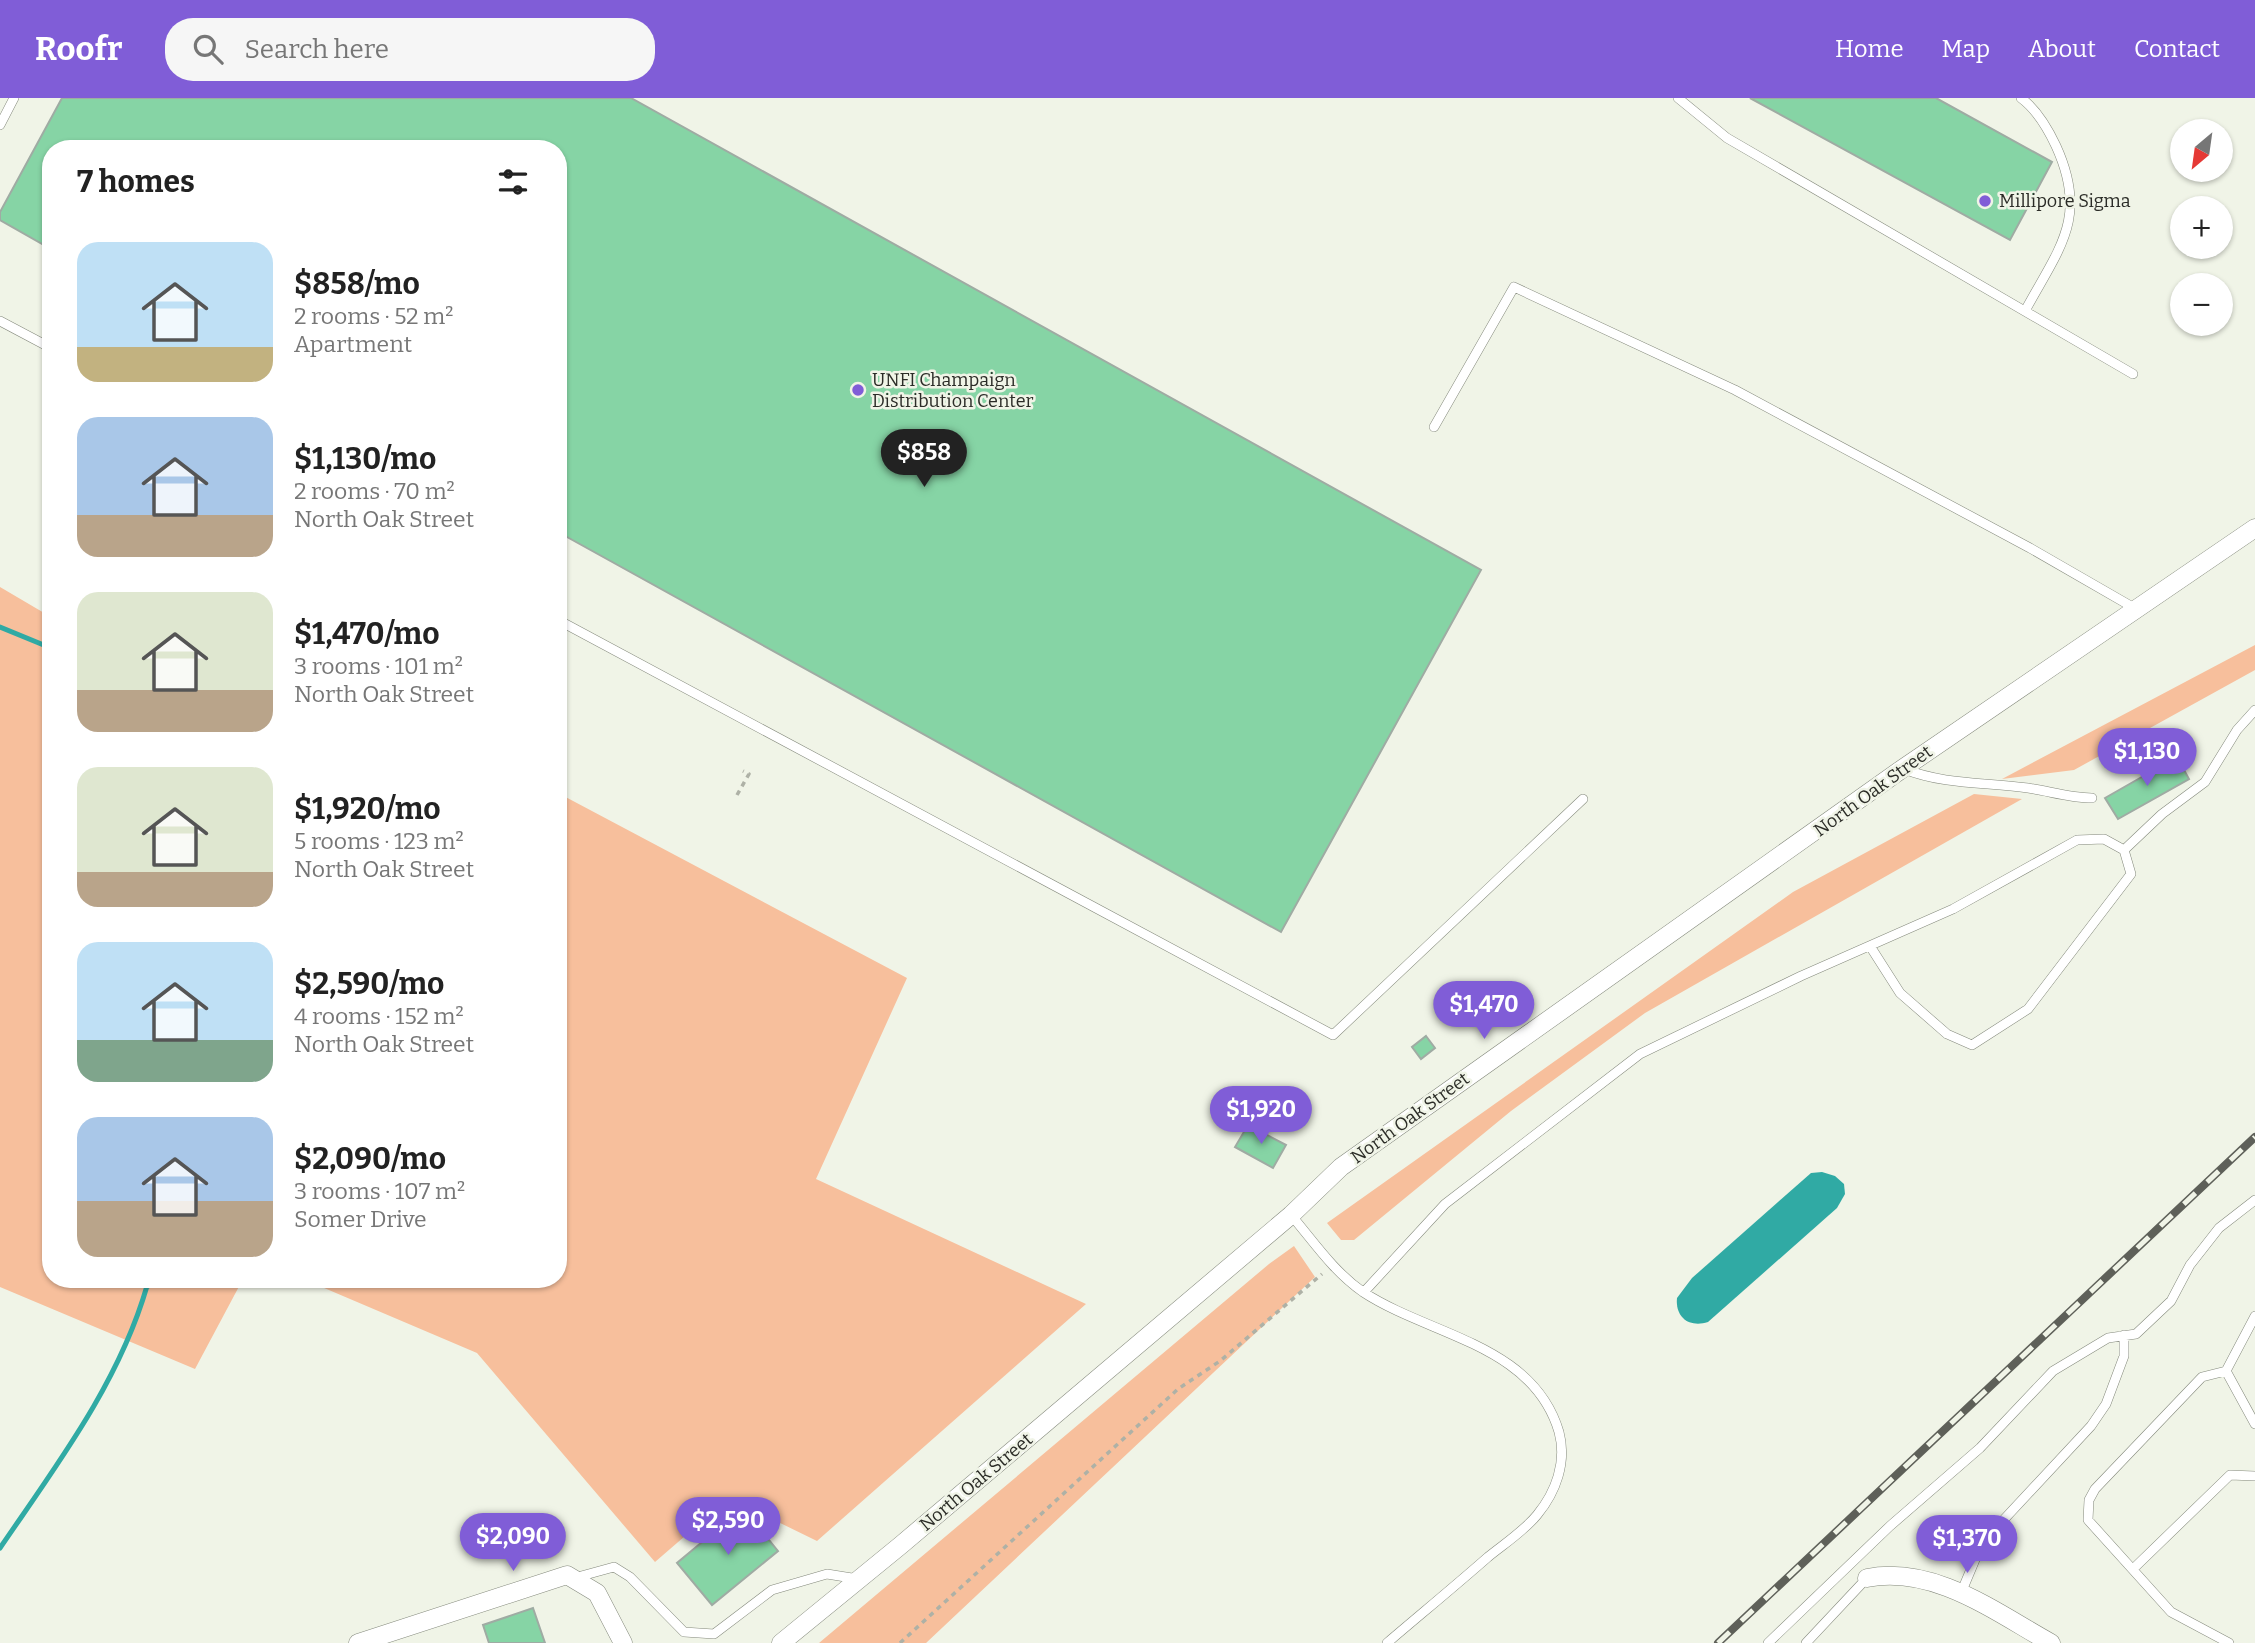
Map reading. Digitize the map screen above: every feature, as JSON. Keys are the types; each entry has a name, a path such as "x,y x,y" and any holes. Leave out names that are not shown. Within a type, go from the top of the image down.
{"street":[{"name":"North Oak Street","path":"781,1643 860,1579 1353,1159 1902,769 2255,528"},
{"path":"1867,1578 1890,1573 1935,1582 1961,1593 2051,1643"},
{"path":"358,1643 567,1576 597,1593 623,1643"}],"lane":[{"path":"0,125 14,98"},
{"path":"1678,98 1727,138 2133,374"},
{"path":"2021,98 2050,134 2068,173 2072,204 2064,239 2025,311"},
{"path":"1434,427 1514,286 1735,390 2030,548 2136,609"},
{"path":"0,321 42,343"},
{"path":"567,625 1333,1035 1583,799"},
{"path":"2124,850 2162,814 2205,782 2236,730 2255,710"},
{"path":"1902,769 1924,777 1964,784 2026,788 2092,798"},
{"path":"1364,1292 1445,1204 1640,1054 1870,946 1953,909 2077,840 2104,839 2124,850 2131,874 2028,1009 1972,1045 1947,1034 1900,993 1870,946"},
{"path":"1768,1643 1890,1526 1980,1448 2053,1371 2108,1338 2136,1334 2171,1301 2190,1265 2219,1228 2255,1200"},
{"path":"1291,1214 1332,1266 1364,1292 1403,1315 1478,1345 1522,1374 1554,1417 1562,1445 1560,1472 1554,1490 1535,1517 1387,1643"},
{"path":"2229,1643 2171,1612 2088,1520 2088,1500 2095,1489 2202,1377 2226,1371 2255,1316"},
{"path":"1961,1593 1982,1543 2091,1426 2106,1404 2124,1356 2124,1335"},
{"path":"2226,1371 2255,1424"},
{"path":"2133,1569 2230,1475 2255,1476"},
{"path":"573,1579 614,1567 630,1577 684,1632 714,1634 772,1590 828,1574 860,1579"},
{"path":"1806,1643 1867,1578"}],"path":[{"path":"737,795 749,774 743,771"},
{"path":"900,1643 1178,1389 1220,1362 1332,1266"}],"shaded area":[{"path":"0,587 42,612 42,1288 238,1288 195,1369 0,1287"},
{"path":"2255,645 2255,670 2074,770 2002,779"},
{"path":"1974,794 2022,799 1645,1013 1511,1111 1354,1240 1341,1240 1327,1223 1793,892"},
{"path":"567,798 907,978 816,1179 1086,1304 817,1541 729,1498 655,1562 477,1353 324,1288 567,1288"},
{"path":"1294,1246 1315,1277 926,1643 819,1643 1269,1264"}],"water":[{"path":"1822,1172 1835,1176 1844,1184 1845,1194 1837,1208 1708,1322 1695,1324 1685,1320 1678,1311 1677,1298 1692,1278 1811,1173"}],"building":[{"name":"UNFI Champaign Distribution Center","path":"62,98 631,98 1481,570 1281,932 567,537 567,140 42,140 42,244 0,220 0,212"},
{"name":"Millipore Sigma","path":"1750,98 1936,98 2052,162 2010,240"},
{"path":"2177,757 2189,779 2118,819 2105,798"},
{"path":"1426,1036 1435,1048 1421,1059 1412,1047"},
{"path":"1248,1125 1286,1145 1273,1168 1235,1147"},
{"path":"743,1508 778,1551 712,1605 677,1563"},
{"path":"533,1608 545,1643 489,1643 483,1625"}],"waterway":[{"path":"0,627 42,644"},
{"path":"0,1548 64,1455 103,1390 135,1322 146,1288"}],"railway":[{"path":"1718,1643 2255,1137"}],"place":[{"name":"Millipore Sigma","path":"1985,201"},
{"name":"UNFI Champaign Distribution Center","path":"858,390"}]}
